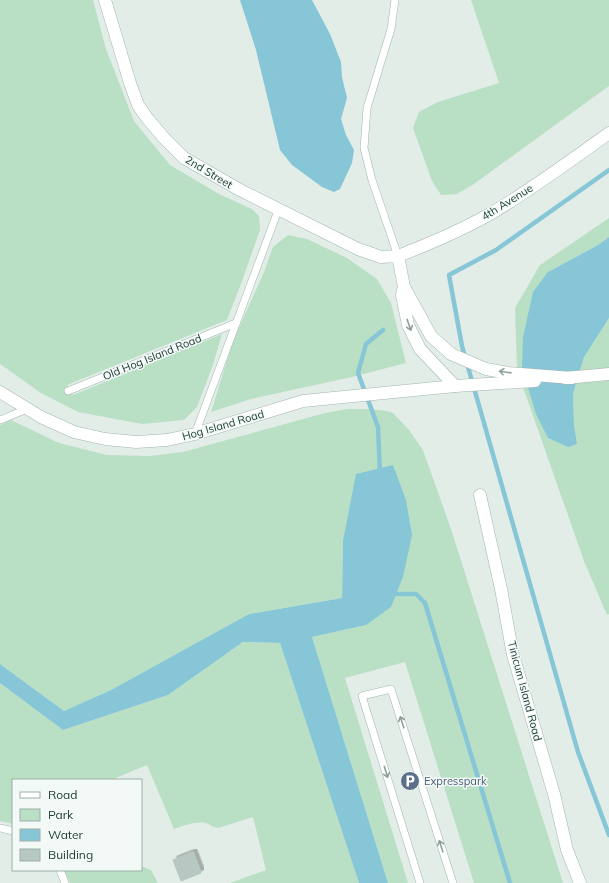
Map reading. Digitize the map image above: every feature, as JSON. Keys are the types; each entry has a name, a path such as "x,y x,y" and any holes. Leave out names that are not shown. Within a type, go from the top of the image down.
{"street":[{"name":"2nd Street","path":"105,0 130,84 138,105 164,138 184,158 240,190 372,255 381,257 398,256"},
{"name":"4th Avenue","path":"398,256 435,242 490,214 545,179 609,133"},
{"path":"398,256 404,287 431,336 451,354 486,369 508,372 572,378 609,374"},
{"path":"404,287 402,295 408,325 420,349 459,386"},
{"name":"Hog Island Road","path":"0,392 27,409 69,430 105,439 153,442 195,434 303,402 459,386 572,378"},
{"name":"Tinicum Island Road","path":"480,495 501,589 513,656 554,794 567,850 580,883"}],"lane":[{"path":"395,0 391,28 367,108 364,148 372,180 398,256"},
{"path":"195,434 279,208"},
{"name":"Old Hog Island Road","path":"68,391 236,323"},
{"path":"0,420 27,409"},
{"path":"420,883 362,696 391,689 453,883"},
{"path":"0,828 12,831"},
{"path":"60,871 65,883"}],"green space":[{"path":"0,0 93,0 106,49 134,121 170,165 219,194 252,209 259,216 260,230 227,320 67,385 73,395 222,334 213,365 197,407 184,420 142,424 78,412 41,393 0,364"},
{"path":"471,0 609,0 609,86 474,184 457,194 441,195 432,181 413,128 419,112 438,102 499,83"},
{"path":"609,218 609,237 598,245 548,272 577,444 574,426 573,394 584,357 609,318 609,614 607,615 584,561 517,370 515,308 540,265"},
{"path":"288,235 307,239 347,258 377,279 391,303 406,363 352,377 251,399 211,412 233,341 264,272 273,247"},
{"path":"347,409 370,409 393,413 409,430 423,450 452,532 563,883 474,883 405,662 345,678 408,883 388,883 312,637 366,625 343,541 342,598 249,614 111,690 64,711 0,664 0,425 11,420 59,443 107,455 150,456 183,452 325,413"},
{"path":"243,642 280,643 359,883 230,883 266,870 253,817 218,828 206,823 198,822 174,829 147,765 113,779 12,779 12,824 0,821 0,683 63,730 168,695"},
{"path":"142,866 151,870 158,883 70,883 65,871 142,871"}],"water":[{"path":"240,0 312,0 330,34 341,62 342,77 347,98 341,119 346,135 354,150 352,163 340,189 334,192 322,187 292,165 280,150 256,50"},
{"path":"609,237 609,318 584,357 573,394 574,426 577,444 568,447 548,438 536,414 522,368 523,337 533,292 548,272 598,245"},
{"path":"393,465 406,500 412,535 403,577 391,607 366,625 312,637 388,883 359,883 280,643 243,642 168,695 63,730 0,683 0,664 64,711 111,690 249,614 342,598 343,541 356,474"}],"building":[{"path":"193,852 201,873 181,881 173,860"}],"waterway":[{"path":"609,170 496,250 449,275 462,346 578,752 609,835"},
{"path":"380,474 378,427 358,373 366,344 383,330"},
{"path":"391,594 416,594 425,603 510,883"}],"place":[{"name":"Expresspark","path":"410,781"}]}
